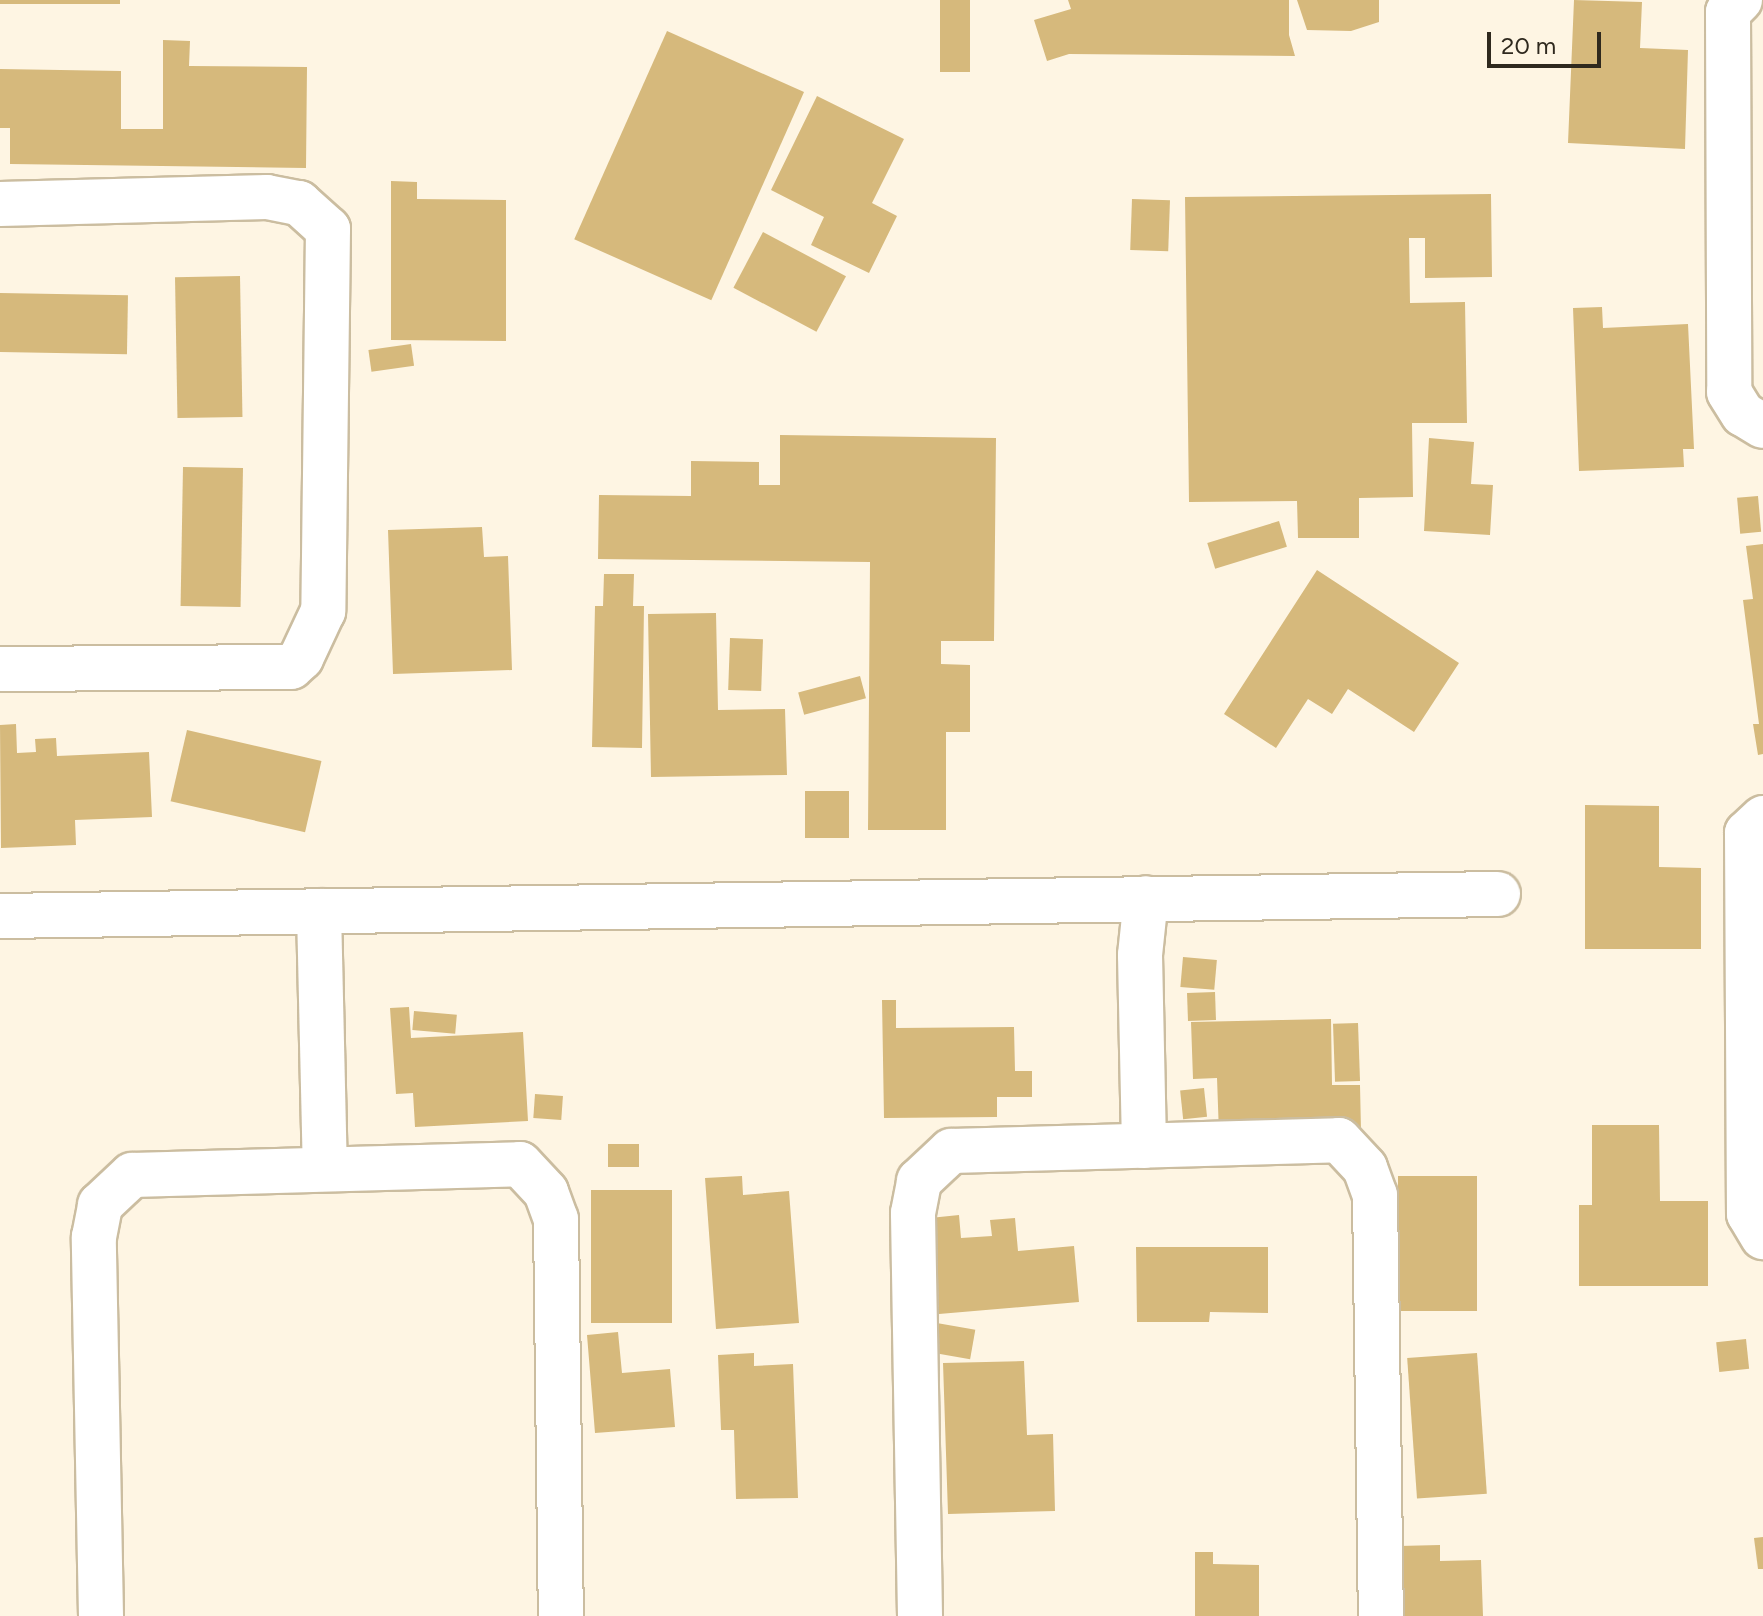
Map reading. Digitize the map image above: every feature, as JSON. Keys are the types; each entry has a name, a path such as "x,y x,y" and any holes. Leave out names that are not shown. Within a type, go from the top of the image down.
{"street":[{"path":"1740,0 1728,12 1729,392 1743,414 1763,426"},
{"path":"0,204 267,197 299,203 328,229 323,611 301,658 291,667 0,669"},
{"path":"1763,818 1747,833 1749,1214 1763,1237"},
{"path":"0,916 1498,894"},
{"path":"1144,1146 1140,955 1146,898"},
{"path":"319,911 325,1169"},
{"path":"920,1616 913,1213 919,1181 951,1151 1339,1140 1365,1168 1375,1195 1381,1616"},
{"path":"101,1616 94,1237 100,1205 132,1175 520,1164 546,1192 556,1219 561,1616"}],"building":[{"path":"0,0 120,0 120,4 0,4"},
{"path":"940,0 970,0 970,72 940,72"},
{"path":"1068,0 1289,0 1289,35 1295,56 1069,54 1047,61 1034,20 1071,9"},
{"path":"1297,0 1379,0 1379,22 1351,31 1307,30"},
{"path":"1574,0 1642,2 1640,48 1688,50 1685,149 1568,143"},
{"path":"667,31 804,92 711,300 574,239"},
{"path":"163,40 190,41 189,66 307,67 306,168 10,164 10,128 0,128 0,69 121,71 121,129 163,129"},
{"path":"817,96 904,139 872,203 897,216 869,273 811,245 824,217 771,190"},
{"path":"391,181 417,182 417,199 506,200 506,341 391,340"},
{"path":"1491,194 1492,277 1425,278 1425,238 1409,238 1410,303 1465,302 1467,423 1412,423 1413,497 1359,498 1359,538 1298,538 1297,501 1189,502 1185,197"},
{"path":"1132,199 1170,200 1168,251 1130,250"},
{"path":"763,232 846,276 816,332 733,288"},
{"path":"240,276 242,417 177,418 175,277"},
{"path":"0,293 128,295 127,354 0,352"},
{"path":"1602,307 1603,328 1688,324 1694,449 1683,449 1684,467 1579,471 1573,308"},
{"path":"411,344 414,366 371,372 368,350"},
{"path":"780,435 996,438 994,641 941,641 941,664 970,665 970,732 946,732 946,830 868,830 870,562 598,559 599,495 691,496 691,461 759,462 759,485 780,485"},
{"path":"1429,438 1474,442 1471,484 1493,485 1490,535 1424,531"},
{"path":"183,467 243,468 241,607 181,606"},
{"path":"1758,496 1761,532 1740,534 1737,498"},
{"path":"1279,521 1287,547 1215,569 1207,543"},
{"path":"482,527 484,557 508,556 512,670 393,674 388,530"},
{"path":"1763,544 1763,754 1758,755 1753,724 1759,724 1743,600 1753,599 1746,546"},
{"path":"1317,570 1459,663 1414,732 1348,689 1332,714 1308,699 1276,748 1224,714"},
{"path":"604,574 634,574 633,606 644,606 642,748 592,747 595,606 603,606"},
{"path":"716,613 718,710 785,709 787,775 651,777 648,614"},
{"path":"730,638 763,639 761,691 728,690"},
{"path":"860,676 866,698 804,715 798,693"},
{"path":"16,724 17,753 36,752 35,739 56,738 57,756 149,752 152,817 75,820 76,845 1,848 0,725"},
{"path":"187,730 321,761 305,832 171,801"},
{"path":"805,791 849,791 849,838 805,838"},
{"path":"1585,805 1659,806 1659,867 1701,868 1701,949 1585,949"},
{"path":"1183,957 1217,960 1214,990 1180,987"},
{"path":"1215,992 1216,1020 1188,1021 1187,993"},
{"path":"882,1000 896,1000 896,1028 1014,1027 1015,1071 1032,1071 1032,1097 997,1097 997,1117 884,1118"},
{"path":"409,1007 411,1038 523,1032 528,1121 415,1127 413,1093 396,1094 390,1008"},
{"path":"414,1011 457,1015 455,1034 412,1030"},
{"path":"1331,1019 1332,1085 1360,1085 1361,1131 1219,1134 1217,1078 1193,1079 1191,1022"},
{"path":"1358,1023 1360,1081 1335,1082 1333,1024"},
{"path":"1204,1088 1207,1117 1183,1119 1180,1091"},
{"path":"535,1094 563,1096 561,1120 533,1118"},
{"path":"1592,1125 1659,1125 1660,1201 1708,1201 1708,1286 1579,1286 1579,1205 1592,1205"},
{"path":"608,1144 639,1144 639,1167 608,1167"},
{"path":"742,1176 743,1195 789,1191 799,1323 716,1329 705,1178"},
{"path":"1398,1176 1477,1176 1477,1311 1398,1311"},
{"path":"591,1190 672,1190 672,1323 591,1323"},
{"path":"959,1215 961,1238 992,1236 990,1220 1015,1218 1018,1251 1074,1246 1079,1302 939,1314 930,1218"},
{"path":"1136,1247 1268,1247 1268,1313 1210,1312 1209,1322 1137,1322"},
{"path":"931,1322 975,1330 970,1359 926,1352"},
{"path":"618,1332 622,1373 670,1369 675,1427 595,1433 587,1335"},
{"path":"1746,1339 1749,1369 1719,1372 1716,1342"},
{"path":"754,1353 754,1366 793,1364 798,1498 736,1499 734,1430 721,1430 718,1355"},
{"path":"1477,1353 1487,1494 1417,1499 1407,1358"},
{"path":"1024,1361 1027,1435 1053,1434 1055,1511 948,1514 943,1363"},
{"path":"1763,1537 1763,1569 1758,1569 1754,1538"},
{"path":"1440,1545 1440,1561 1481,1560 1483,1616 1401,1616 1399,1546"},
{"path":"1195,1552 1213,1552 1213,1564 1259,1565 1259,1616 1195,1616"}]}
